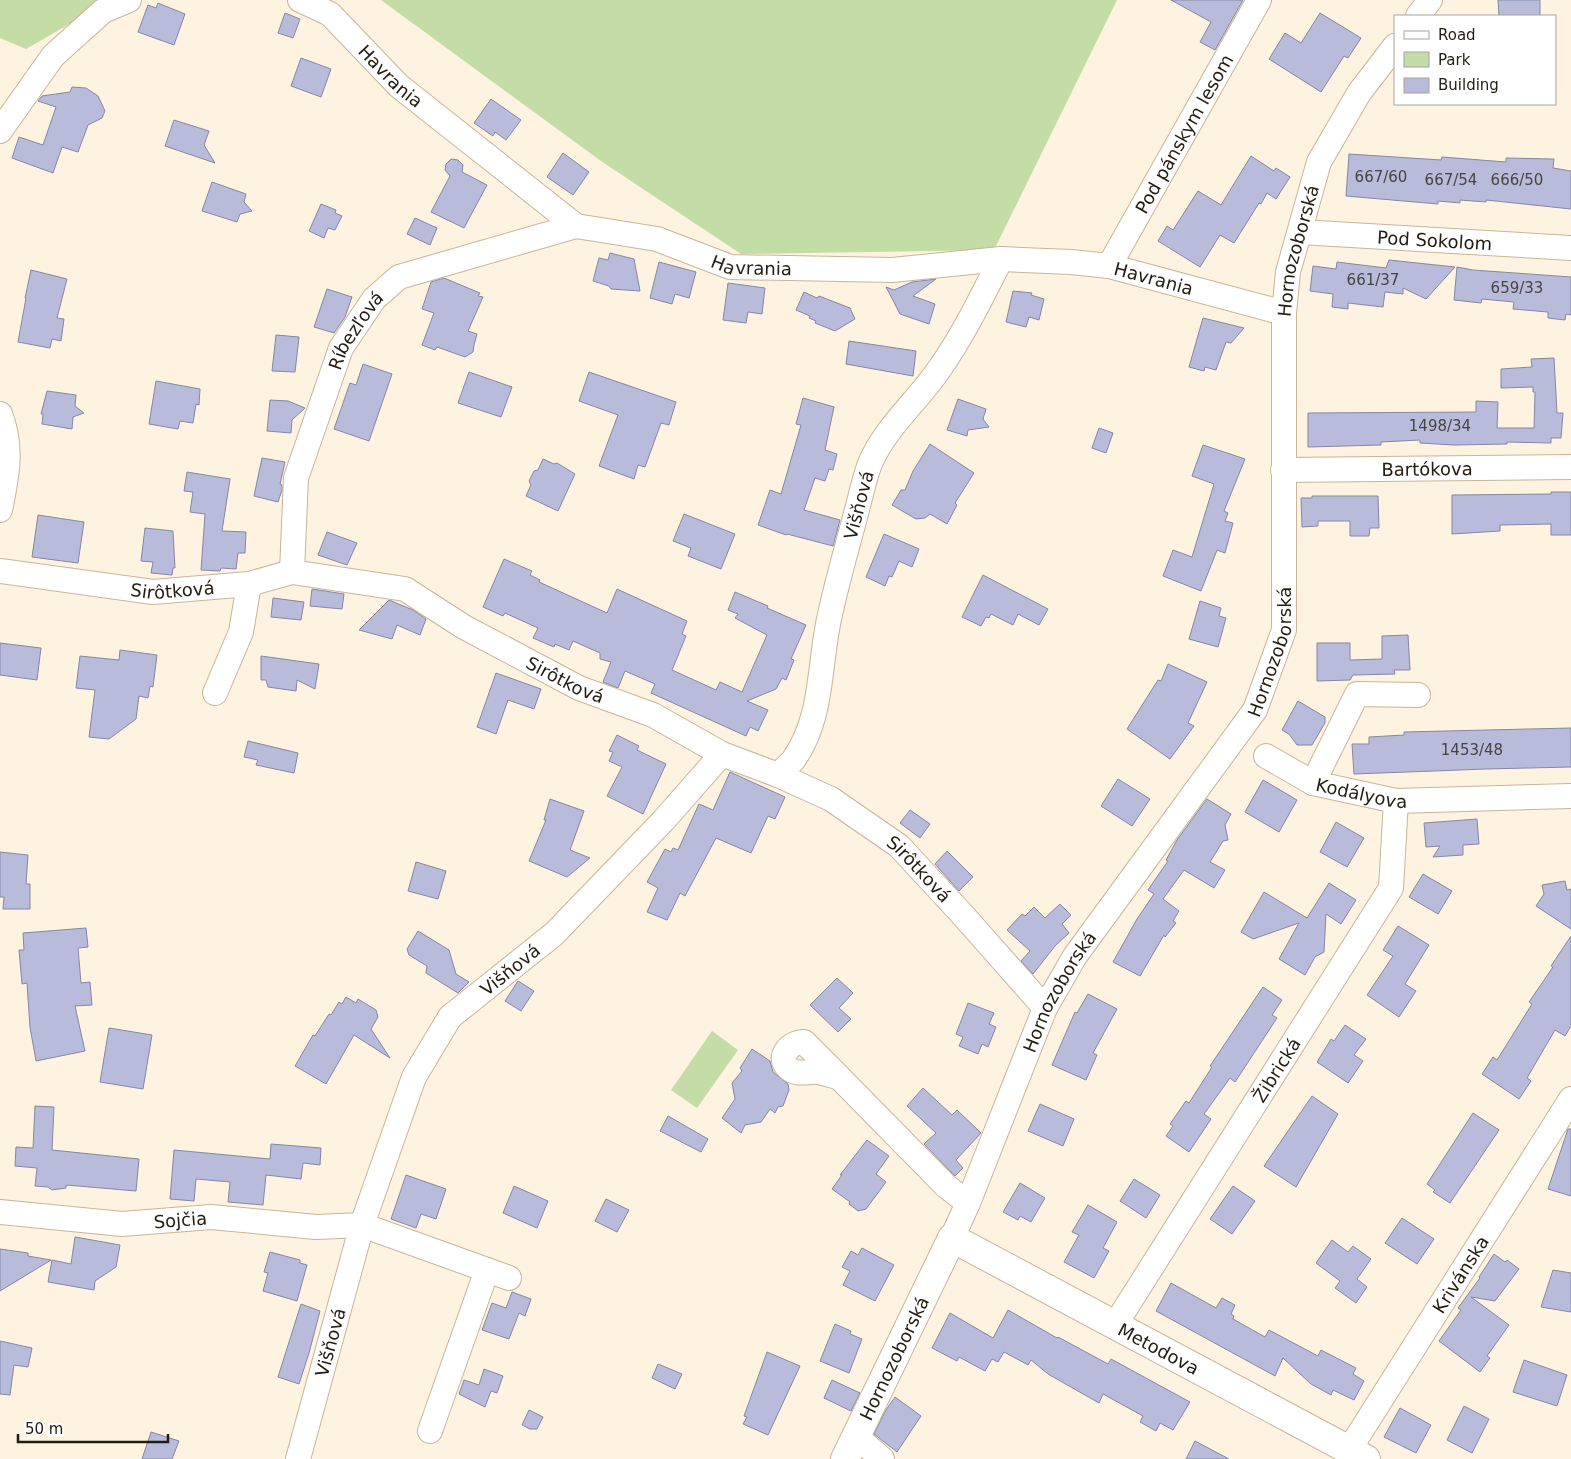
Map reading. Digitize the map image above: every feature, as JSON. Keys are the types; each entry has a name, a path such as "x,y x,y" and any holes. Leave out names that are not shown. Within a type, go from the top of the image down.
{"street":[{"path":"1,136 53,56 103,11 129,0"},
{"name":"Havrania","path":"300,0 330,14 399,86 576,226 658,239 730,267 892,270 1001,259 1071,262 1109,266 1284,313"},
{"name":"Pod pánskym lesom","path":"1109,266 1259,0"},
{"path":"1419,15 1430,0"},
{"name":"Hornozoborská","path":"851,1448 968,1203 1045,1008 1074,956 1255,710 1284,630 1284,313 1288,272 1319,162 1359,93 1394,47"},
{"name":"Ríbezľová","path":"292,572 296,478 341,348 374,299 399,277 576,226"},
{"name":"Pod Sokolom","path":"1300,232 1571,248"},
{"name":"Višňová","path":"778,775 794,759 805,740 814,718 828,623 870,466 887,434 940,370 958,341 1001,259"},
{"path":"0,414 6,429 8,472 0,510"},
{"name":"Bartókova","path":"1283,470 1571,467"},
{"name":"Sirôtková","path":"0,571 153,592 249,584 292,572 405,589 464,627 579,688 653,714 722,754 778,775 831,799 899,846 962,913 1045,1008"},
{"path":"215,693 241,632 249,584"},
{"name":"Kodályova","path":"1418,695 1357,694 1313,783 1396,801 1571,796"},
{"name":"Višňová","path":"298,1459 362,1225 414,1077 450,1017 554,934 663,821 722,754"},
{"path":"1266,756 1313,783"},
{"name":"Žibrická","path":"1116,1325 1390,888 1396,801"},
{"path":"840,1078 946,1186 968,1203"},
{"name":"Krivánska","path":"1357,1455 1571,1099"},
{"name":"Sojčia","path":"0,1212 122,1224 211,1217 316,1227 362,1225"},
{"path":"362,1225 498,1274 430,1431"},
{"name":"Metodova","path":"952,1238 1357,1455"},
{"path":"851,1448 882,1459"}],"green space":[{"path":"0,0 111,0 26,49 0,38"},
{"path":"381,0 1117,0 994,250 741,254 601,161"},
{"path":"712,1031 738,1050 697,1108 671,1090"}],"building":[{"path":"1171,0 1243,0 1215,50 1200,42 1211,22"},
{"path":"1498,0 1540,0 1540,15 1499,15"},
{"path":"158,3 185,14 174,45 138,32 148,5 156,8"},
{"path":"285,13 300,19 293,38 278,33"},
{"path":"1320,13 1361,38 1348,58 1344,56 1321,92 1269,59 1285,33 1301,43"},
{"path":"301,58 331,69 321,97 291,86"},
{"path":"72,87 86,88 98,96 105,111 102,118 88,125 78,152 62,147 53,173 12,158 19,137 43,145 56,107 38,101 42,96 70,92"},
{"path":"491,99 521,120 506,140 495,132 493,136 474,123"},
{"path":"174,120 209,131 204,145 215,163 165,146"},
{"path":"563,153 589,172 573,195 547,177"},
{"path":"1349,154 1441,160 1442,157 1506,162 1506,158 1554,159 1553,168 1571,171 1571,209 1486,200 1486,202 1460,200 1460,203 1438,201 1438,204 1346,196"},
{"path":"1251,156 1274,171 1276,168 1290,177 1276,199 1267,193 1234,243 1220,235 1200,267 1158,241 1167,226 1173,230 1198,191 1221,205"},
{"path":"451,159 458,160 463,165 462,172 487,185 464,228 431,212 450,176 445,170 446,164"},
{"path":"212,182 246,194 244,202 252,211 240,214 237,222 202,211"},
{"path":"321,204 336,210 335,213 342,216 335,230 328,228 324,238 309,231"},
{"path":"415,218 437,228 430,245 407,234"},
{"path":"610,253 634,259 640,291 611,289 609,286 593,281 599,258 608,260"},
{"path":"1389,260 1455,267 1426,299 1403,288 1403,294 1385,292 1383,307 1348,303 1348,309 1332,307 1333,294 1310,291 1313,266 1336,269 1337,262 1386,268"},
{"path":"659,262 696,272 689,298 675,294 672,304 650,298"},
{"path":"1457,267 1473,270 1571,277 1571,315 1566,314 1565,320 1548,318 1548,312 1513,309 1514,302 1482,299 1481,303 1454,300"},
{"path":"31,270 67,279 57,318 64,319 61,341 52,339 50,348 18,342"},
{"path":"444,278 480,293 478,296 483,297 468,331 477,334 473,352 465,357 437,347 435,350 422,345 434,313 422,309 431,282"},
{"path":"936,279 913,296 935,304 929,324 900,314 886,287 894,290 912,282"},
{"path":"728,283 765,288 762,314 748,312 746,323 723,320"},
{"path":"327,289 352,297 345,317 334,333 314,327"},
{"path":"1013,291 1032,293 1031,295 1044,299 1039,320 1029,317 1026,327 1006,322"},
{"path":"804,292 850,308 855,319 835,331 815,323 816,321 809,318 810,316 796,310"},
{"path":"1203,318 1244,328 1231,343 1226,342 1216,370 1205,367 1204,371 1189,367"},
{"path":"276,335 299,337 295,372 272,371"},
{"path":"849,341 916,351 913,376 846,364"},
{"path":"1554,358 1557,413 1563,413 1561,438 1551,438 1551,443 1507,442 1507,444 1454,445 1420,443 1420,440 1381,442 1381,445 1308,447 1308,413 1476,412 1476,401 1498,402 1497,428 1534,428 1535,392 1533,392 1533,387 1501,388 1501,369 1532,367 1531,359"},
{"path":"363,364 392,374 369,441 334,429 350,383 356,385"},
{"path":"469,372 512,387 501,417 458,403"},
{"path":"589,372 676,402 669,425 661,423 645,467 638,465 634,479 599,466 618,415 579,401"},
{"path":"156,381 200,389 199,405 196,404 193,423 180,421 178,429 149,424"},
{"path":"47,391 76,395 75,406 84,413 73,417 72,429 42,424 43,414 41,414"},
{"path":"803,398 834,407 825,450 837,454 833,470 829,469 825,481 815,478 804,510 840,520 833,546 786,535 758,525 770,490 781,494 801,425 796,424"},
{"path":"958,399 986,409 983,419 989,427 968,430 967,436 947,430"},
{"path":"270,400 288,401 305,408 292,420 291,433 267,431"},
{"path":"1099,428 1113,433 1106,453 1092,448"},
{"path":"930,444 974,473 955,503 957,505 947,524 930,514 925,518 916,519 892,505 901,490 905,490 913,471"},
{"path":"1203,445 1245,459 1224,511 1228,513 1225,521 1233,523 1225,553 1217,550 1201,591 1163,576 1173,550 1192,557 1214,484 1192,476"},
{"path":"262,458 285,462 280,484 282,485 282,490 278,502 254,496"},
{"path":"543,459 554,464 557,463 575,474 558,511 526,496 531,485 529,481 534,471 538,470"},
{"path":"187,472 230,479 222,531 246,532 245,553 238,553 236,569 221,568 220,571 201,570 205,514 190,512 193,492 184,491"},
{"path":"1551,492 1571,492 1571,535 1551,535 1551,524 1500,525 1500,531 1452,534 1452,495 1551,494"},
{"path":"1312,496 1378,496 1379,528 1370,528 1369,536 1350,536 1350,521 1318,521 1318,526 1302,527 1301,498 1312,498"},
{"path":"684,514 735,534 721,569 688,556 691,548 673,541"},
{"path":"38,515 84,522 78,563 32,557"},
{"path":"145,528 173,531 175,568 173,568 172,575 151,573 153,562 141,561"},
{"path":"327,532 357,543 347,565 318,555"},
{"path":"884,534 919,549 912,567 899,561 892,577 889,576 885,586 866,577"},
{"path":"504,559 532,571 530,575 540,580 539,582 607,613 617,589 687,621 682,634 686,636 672,670 716,690 720,682 742,692 767,635 735,618 738,614 728,610 735,592 806,625 791,659 794,660 786,680 782,678 776,689 747,701 768,710 758,731 750,727 746,736 651,693 655,684 625,671 618,688 603,682 611,662 600,659 600,653 573,641 569,650 555,644 554,647 533,638 538,628 505,613 503,616 483,607"},
{"path":"983,575 1048,609 1039,625 1018,614 1013,625 991,614 989,618 986,617 981,626 962,617"},
{"path":"312,589 344,594 342,609 310,606"},
{"path":"273,598 304,602 301,620 271,617"},
{"path":"389,600 413,610 426,619 420,635 397,625 392,639 359,630"},
{"path":"1200,601 1221,608 1219,616 1226,618 1218,647 1189,639"},
{"path":"1408,635 1410,670 1394,670 1395,674 1353,675 1350,680 1317,681 1317,643 1350,643 1350,660 1382,659 1382,636"},
{"path":"0,643 41,648 37,680 0,675"},
{"path":"120,650 157,655 153,687 150,686 148,698 139,696 136,719 109,739 89,737 95,690 76,688 80,656 119,660"},
{"path":"261,656 319,664 315,689 297,680 296,691 268,687 266,680 261,680"},
{"path":"1168,664 1207,682 1188,723 1194,726 1170,759 1127,729 1158,680 1161,681"},
{"path":"496,673 541,689 534,709 508,700 496,734 477,727"},
{"path":"1298,701 1325,717 1325,723 1312,745 1297,745 1289,734 1282,730"},
{"path":"1571,728 1571,767 1354,774 1352,744 1369,744 1369,737 1404,735 1404,732"},
{"path":"617,735 639,746 637,750 666,764 643,814 607,796 622,767 609,761 613,752 609,751"},
{"path":"248,741 298,753 294,773 256,765 258,760 244,757"},
{"path":"730,772 785,797 775,819 768,816 751,853 716,838 685,896 680,893 667,920 647,912 658,888 647,882 665,849 671,852 673,848 678,850 699,804 713,810"},
{"path":"1118,779 1150,799 1132,826 1101,806"},
{"path":"1263,780 1297,800 1279,832 1245,812"},
{"path":"550,799 584,811 570,850 590,858 567,877 529,861 546,820 544,820"},
{"path":"1207,799 1231,814 1225,825 1228,840 1223,841 1210,862 1225,870 1214,888 1184,870 1163,899 1179,911 1173,921 1176,923 1165,937 1164,935 1140,976 1113,962 1137,919 1154,894 1148,890 1168,861 1166,860 1177,840"},
{"path":"910,810 930,824 920,838 900,823"},
{"path":"1477,819 1479,844 1463,845 1463,855 1433,857 1440,846 1426,847 1424,823"},
{"path":"1336,822 1364,838 1347,867 1320,852"},
{"path":"947,851 973,877 959,891 935,864"},
{"path":"0,852 28,855 26,884 30,884 30,909 3,909 4,897 0,897"},
{"path":"416,862 446,871 438,899 408,891"},
{"path":"1423,874 1452,891 1438,914 1409,897"},
{"path":"1565,881 1567,890 1571,889 1571,929 1536,906 1544,894 1542,885"},
{"path":"1329,883 1356,900 1341,924 1326,914 1324,952 1315,957 1305,975 1279,959 1299,923 1253,939 1241,932 1264,892 1307,918"},
{"path":"1060,904 1071,915 1062,924 1069,933 1055,946 1033,974 1021,961 1030,951 1007,930 1022,914 1025,916 1034,907 1045,918"},
{"path":"1398,926 1429,945 1405,984 1416,991 1399,1017 1367,995 1393,956 1383,950"},
{"path":"86,928 88,947 78,948 81,983 90,982 92,1005 75,1006 85,1051 36,1061 30,1027 27,983 22,984 19,950 24,950 23,933"},
{"path":"418,931 449,950 456,974 469,982 458,993 426,973 427,966 409,955 407,949"},
{"path":"1571,936 1571,1026 1565,1036 1555,1030 1527,1078 1531,1081 1519,1099 1482,1074 1493,1057 1497,1060 1532,1004 1529,1002"},
{"path":"837,978 853,993 839,1008 851,1019 838,1032 810,1005"},
{"path":"518,981 534,991 521,1011 505,1001"},
{"path":"1263,987 1282,1000 1272,1015 1277,1018 1235,1082 1230,1078 1204,1114 1211,1119 1189,1152 1166,1136 1173,1126 1170,1124 1186,1101 1189,1103 1212,1067 1210,1066"},
{"path":"1088,994 1117,1009 1093,1053 1097,1055 1086,1080 1052,1065 1075,1012 1077,1013"},
{"path":"346,997 356,1003 358,999 376,1010 378,1017 371,1029 390,1058 354,1035 326,1084 295,1066 313,1035 315,1036 329,1014 331,1015 339,1002 342,1004"},
{"path":"968,1003 994,1013 989,1024 996,1027 988,1047 982,1044 978,1054 959,1046 963,1037 956,1034"},
{"path":"1345,1025 1366,1039 1354,1055 1363,1061 1348,1083 1317,1062 1331,1039 1334,1041"},
{"path":"109,1028 152,1035 143,1089 100,1082"},
{"path":"752,1049 770,1061 773,1072 788,1084 789,1090 783,1106 778,1107 775,1113 770,1109 761,1122 745,1125 741,1133 722,1118 735,1099 732,1083 742,1071 740,1068"},
{"path":"923,1088 952,1115 957,1110 981,1133 956,1160 963,1168 955,1176 924,1144 936,1133 907,1106"},
{"path":"1312,1096 1338,1114 1296,1187 1264,1166"},
{"path":"1040,1104 1074,1119 1063,1146 1028,1131"},
{"path":"35,1106 54,1107 52,1150 139,1159 136,1191 66,1185 66,1188 52,1190 48,1187 35,1186 37,1168 15,1166 16,1147 33,1148"},
{"path":"1473,1113 1499,1130 1450,1203 1433,1192 1435,1190 1427,1184"},
{"path":"668,1116 708,1139 701,1152 660,1131"},
{"path":"1568,1129 1571,1129 1571,1196 1548,1189"},
{"path":"867,1140 889,1156 876,1174 886,1182 866,1209 858,1211 849,1204 850,1202 832,1189 842,1175 840,1175"},
{"path":"271,1144 321,1148 320,1165 303,1163 301,1179 266,1175 263,1205 228,1202 230,1182 196,1179 194,1201 170,1199 174,1150 270,1159"},
{"path":"406,1175 446,1189 436,1219 421,1214 416,1228 391,1219"},
{"path":"1134,1179 1160,1195 1146,1218 1120,1201"},
{"path":"1020,1183 1045,1198 1031,1222 1020,1216 1018,1220 1003,1212"},
{"path":"514,1186 548,1201 537,1228 503,1213"},
{"path":"1233,1186 1255,1201 1232,1234 1210,1219"},
{"path":"606,1199 629,1210 617,1232 595,1221"},
{"path":"1088,1205 1117,1222 1103,1248 1109,1251 1094,1278 1064,1262 1079,1235 1072,1232"},
{"path":"1402,1218 1434,1239 1417,1264 1385,1243"},
{"path":"75,1237 120,1245 116,1267 95,1281 94,1290 48,1282 52,1260 71,1264"},
{"path":"1332,1240 1348,1252 1353,1246 1371,1259 1357,1279 1367,1287 1356,1303 1335,1288 1340,1281 1316,1263"},
{"path":"862,1248 894,1265 875,1301 843,1285 850,1271 842,1267 851,1251 858,1255"},
{"path":"0,1249 28,1253 28,1256 51,1260 0,1291"},
{"path":"270,1252 300,1260 300,1263 307,1265 297,1301 263,1291 268,1273 264,1272"},
{"path":"1494,1254 1505,1262 1507,1260 1519,1269 1495,1301 1471,1297 1509,1325 1487,1356 1490,1358 1480,1372 1439,1341 1461,1310 1458,1308 1480,1278"},
{"path":"1553,1270 1571,1273 1571,1312 1541,1307"},
{"path":"1171,1283 1216,1308 1222,1298 1235,1305 1231,1314 1234,1316 1233,1319 1265,1337 1269,1330 1318,1356 1321,1350 1356,1368 1353,1374 1364,1381 1354,1400 1333,1390 1331,1395 1311,1384 1283,1358 1275,1376 1156,1311"},
{"path":"512,1292 531,1299 525,1316 519,1313 509,1339 482,1330 492,1303 506,1308"},
{"path":"301,1304 320,1311 299,1384 278,1377"},
{"path":"1008,1310 1108,1364 1111,1359 1190,1402 1173,1430 1160,1423 1156,1431 1140,1422 1143,1416 1103,1394 1099,1403 1048,1374 1031,1360 1028,1365 1004,1352 998,1362 992,1359 985,1371 959,1357 957,1361 932,1348 950,1313 993,1338"},
{"path":"835,1324 851,1331 850,1334 862,1339 849,1373 820,1361"},
{"path":"0,1341 32,1348 28,1367 14,1365 10,1395 0,1394"},
{"path":"767,1352 800,1366 768,1435 743,1424 747,1417 744,1416"},
{"path":"1524,1360 1567,1375 1557,1406 1513,1392"},
{"path":"658,1364 682,1374 675,1389 652,1378"},
{"path":"484,1369 503,1376 497,1393 491,1391 485,1407 459,1394 464,1380 479,1385"},
{"path":"832,1380 860,1393 851,1411 824,1398"},
{"path":"895,1397 921,1416 897,1452 874,1434"},
{"path":"1464,1406 1489,1419 1472,1453 1447,1440"},
{"path":"1400,1408 1431,1425 1416,1453 1384,1437"},
{"path":"529,1410 543,1417 537,1429 530,1429 522,1425"},
{"path":"151,1432 179,1441 172,1459 142,1459"},
{"path":"1195,1441 1229,1459 1186,1459"}]}
